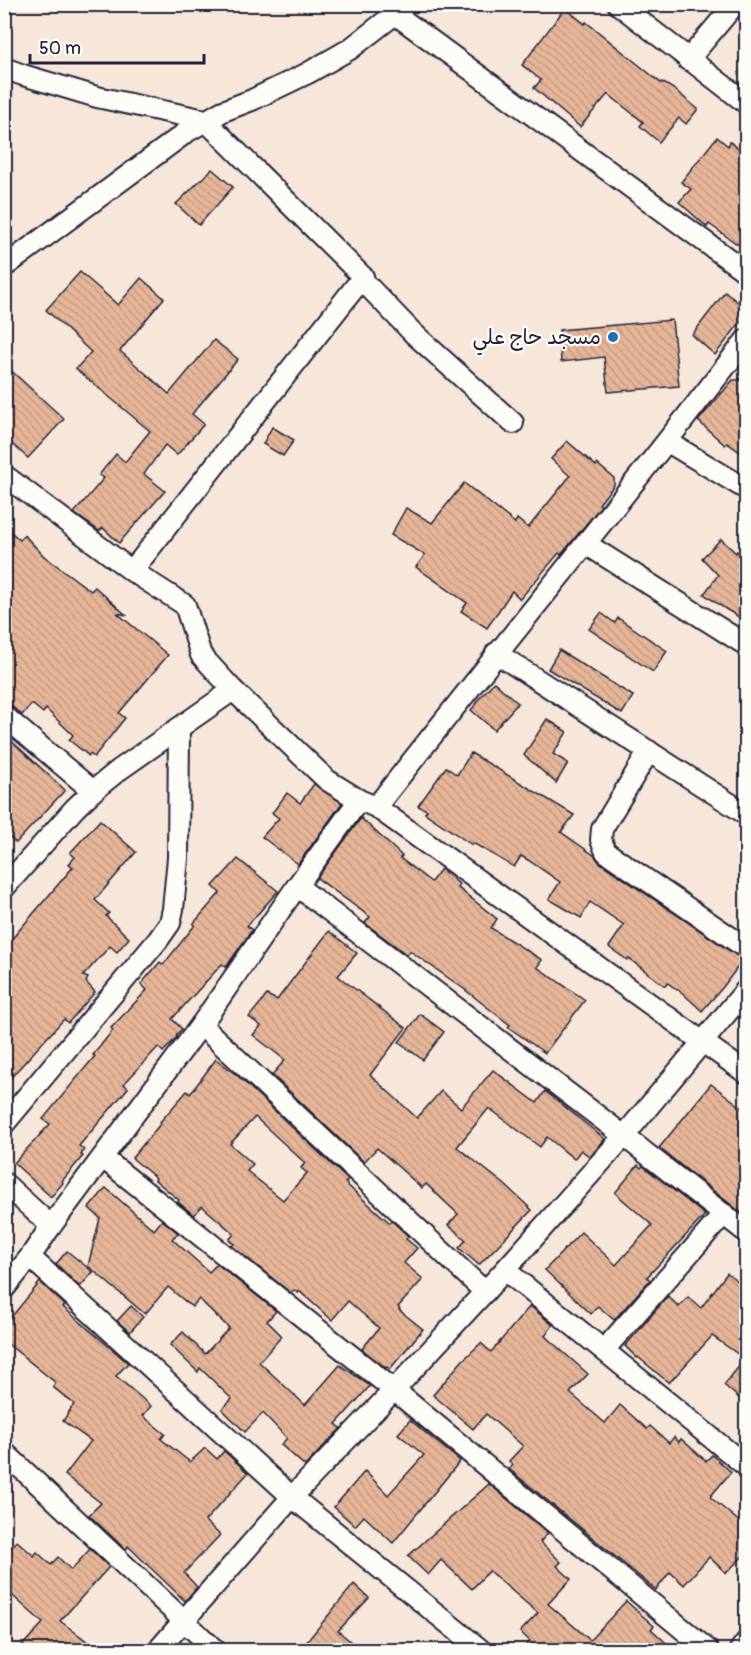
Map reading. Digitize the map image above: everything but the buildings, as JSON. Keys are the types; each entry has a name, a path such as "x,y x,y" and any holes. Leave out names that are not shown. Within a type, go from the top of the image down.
{"street":[{"path":"618,4 688,60 747,103"},
{"path":"688,60 735,4"},
{"path":"4,267 205,120 308,73 350,49 400,9 747,272"},
{"path":"4,68 98,97 205,120 363,278 365,283 413,333 513,423"},
{"path":"132,571 363,278"},
{"path":"4,1289 201,1025 297,886 586,544 747,340"},
{"path":"668,442 747,489"},
{"path":"4,475 132,571 185,606 201,655 233,690 327,780 367,804 747,1073"},
{"path":"586,544 747,645"},
{"path":"496,653 747,814"},
{"path":"4,888 93,791 118,770 233,690"},
{"path":"4,716 93,791"},
{"path":"4,1124 151,949 170,923 178,858 179,728"},
{"path":"649,751 602,829 601,840 606,852 747,948"},
{"path":"297,886 747,1232"},
{"path":"158,1650 292,1497 506,1270 624,1136 747,990"},
{"path":"201,1025 485,1292"},
{"path":"103,1158 394,1390 708,1650"},
{"path":"4,1183 51,1226"},
{"path":"604,1350 724,1214"},
{"path":"30,1257 292,1497 481,1650"},
{"path":"506,1270 747,1466"},
{"path":"4,1452 215,1650"},
{"path":"740,1650 747,1642"}],"place":[{"name":"مسجد حاج علي","path":"613,337"}]}
